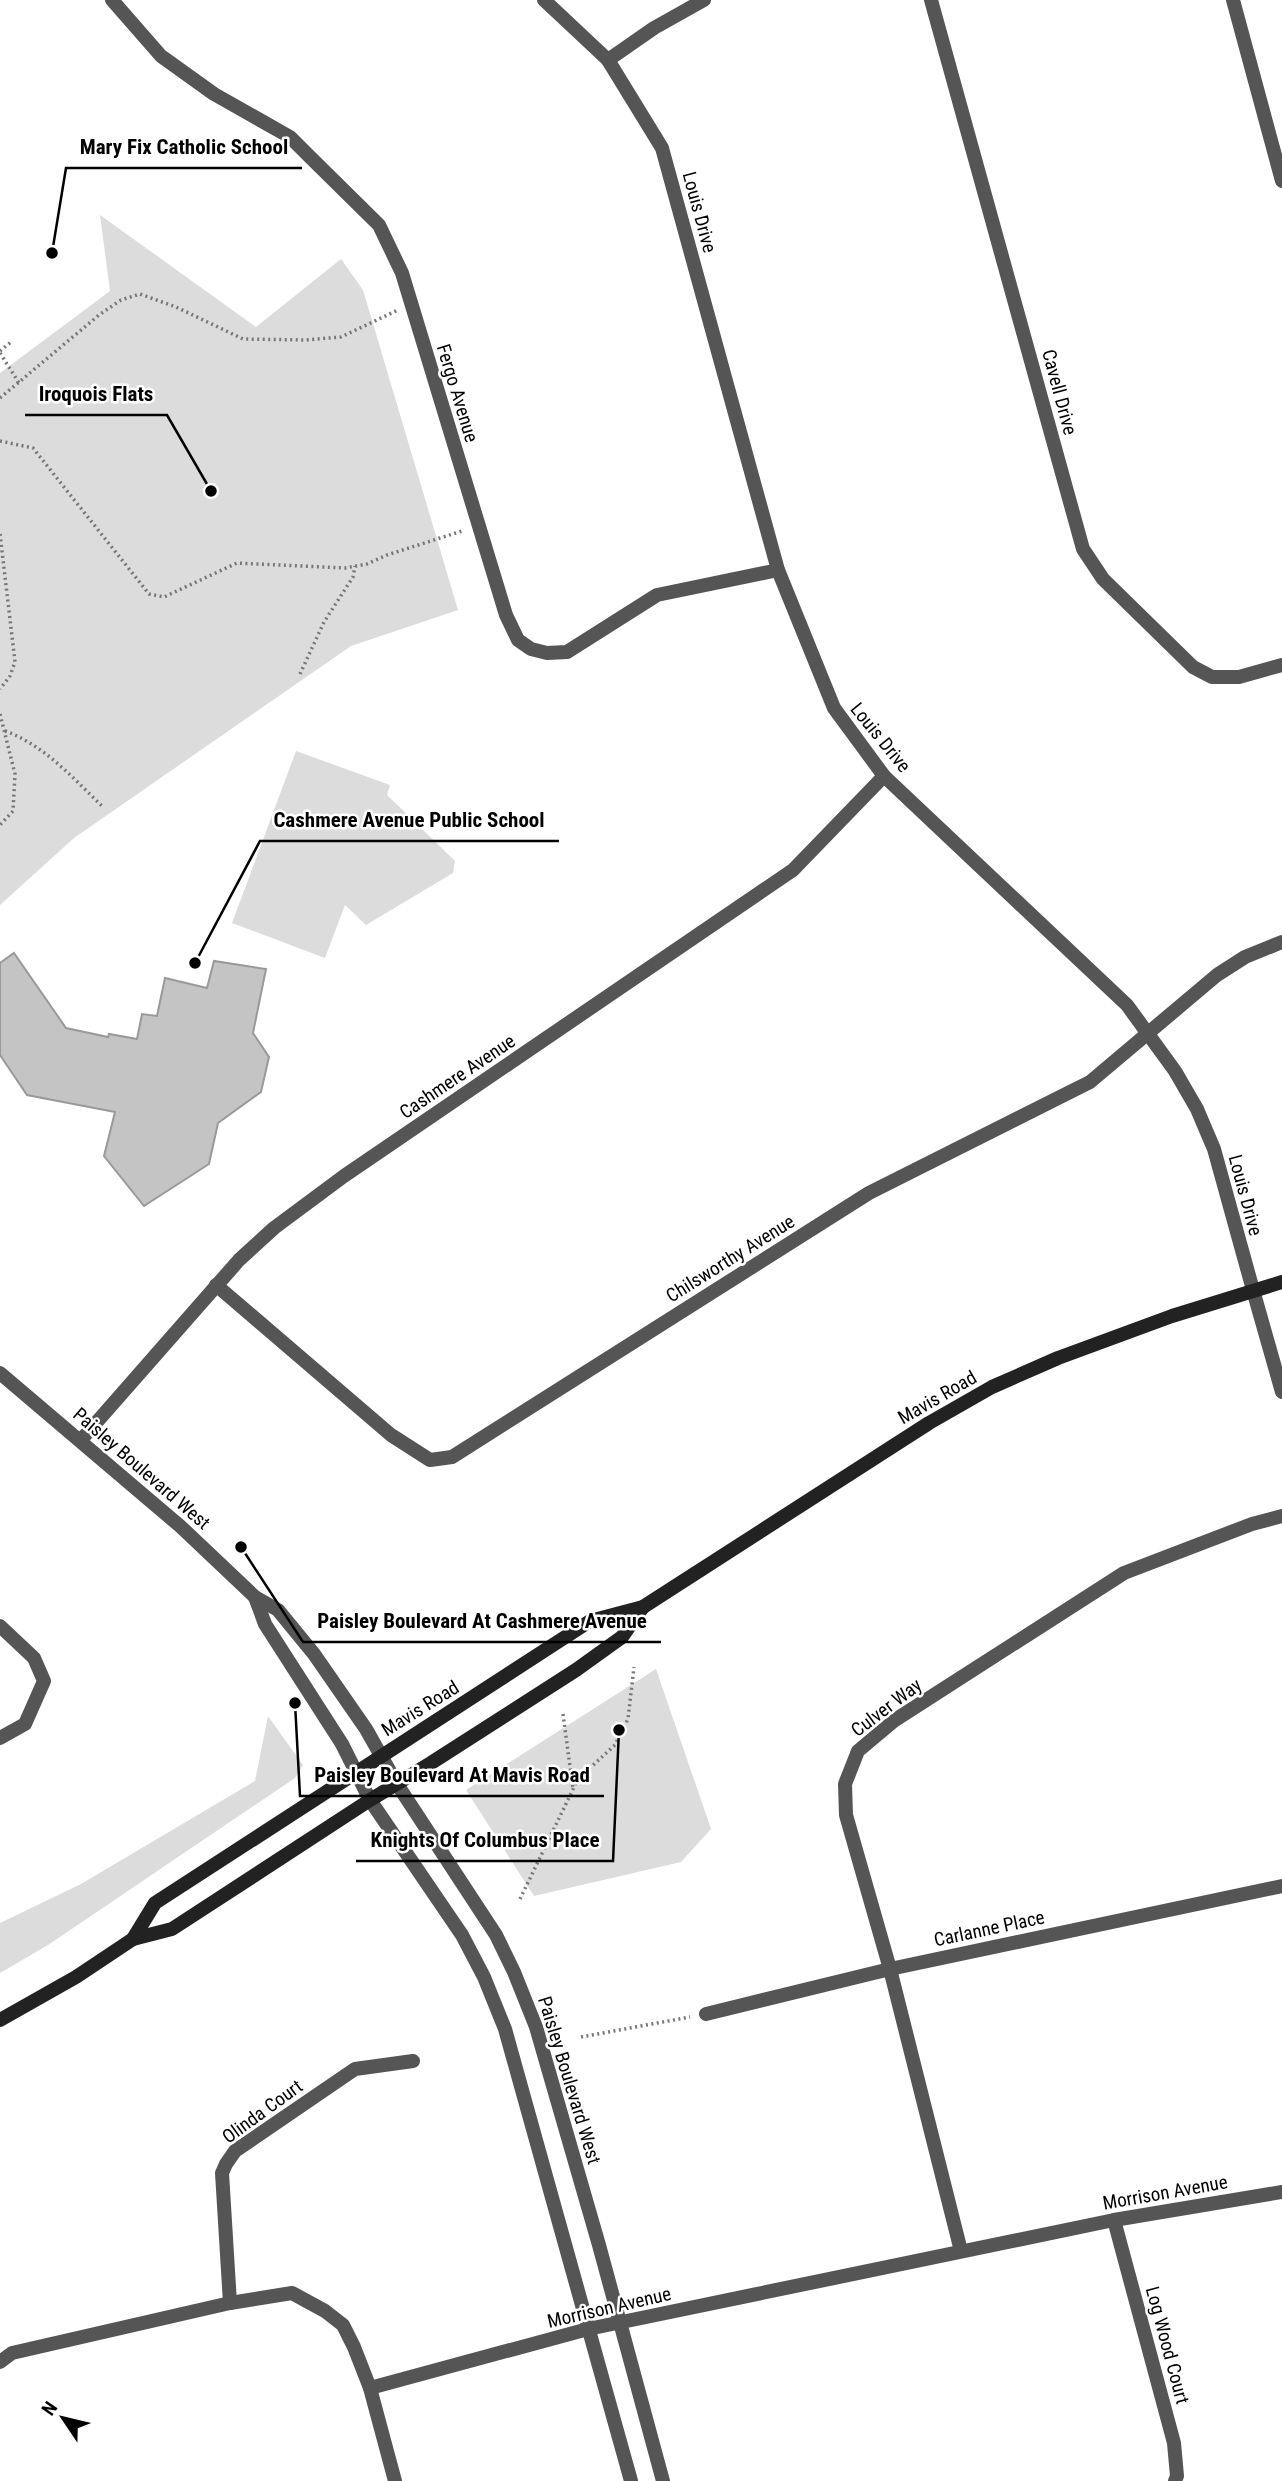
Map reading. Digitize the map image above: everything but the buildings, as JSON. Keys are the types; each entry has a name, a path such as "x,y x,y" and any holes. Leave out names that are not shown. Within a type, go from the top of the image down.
{"main road":[{"name":"Mavis Road","path":"133,1939 155,1903 380,1755 533,1660 590,1621 643,1607 929,1423 992,1387 1058,1358 1172,1316 1282,1282"},
{"name":"Mavis Road","path":"0,2020 76,1977 133,1939 172,1929 576,1670 622,1637 643,1607"}],"street":[{"name":"Fergo Avenue","path":"112,0 161,56 214,94 290,138 379,225 402,273 477,526 506,615 518,640 531,649 547,653 567,652 657,596 778,570"},
{"name":"Louis Drive","path":"544,0 608,60 662,148 778,570 834,708 884,776 1127,1005 1175,1071 1197,1109 1214,1149 1282,1392"},
{"path":"608,60 654,28 704,0"},
{"name":"Cavell Drive","path":"931,0 1083,549 1103,579 1193,667 1212,677 1238,677 1282,665"},
{"path":"1233,0 1282,181"},
{"name":"Cashmere Avenue","path":"81,1440 216,1285 274,1228 344,1176 793,870 884,776"},
{"name":"Chilsworthy Avenue","path":"216,1285 391,1435 430,1460 452,1457 869,1193 1090,1082 1217,975 1245,957 1282,942"},
{"name":"Paisley Boulevard West","path":"0,1373 214,1556 255,1597 278,1610 366,1729 397,1784 489,1924 514,1972 544,2048 663,2481"},
{"name":"Culver Way","path":"961,2250 890,1969 846,1815 845,1784 858,1751 895,1720 1124,1573 1252,1524 1282,1516"},
{"name":"Paisley Boulevard West","path":"255,1597 265,1623 342,1744 370,1800 462,1936 494,2001 514,2058 631,2481"},
{"path":"0,1626 34,1658 44,1681 25,1724 0,1738"},
{"name":"Carlanne Place","path":"706,2014 890,1969 1282,1885"},
{"name":"Olinda Court","path":"230,2303 222,2173 235,2151 355,2069 413,2060"},
{"name":"Morrison Avenue","path":"370,2388 588,2329 961,2250 1114,2220 1282,2192"},
{"name":"Log Wood Court","path":"1114,2220 1174,2443 1177,2476 1175,2481"},
{"path":"0,2362 12,2353 230,2303 292,2293 325,2311 342,2325 370,2388 395,2481"}],"path":[{"path":"0,398 99,315 121,300 140,294 176,307 243,339 306,340 341,337 411,303"},
{"path":"11,342 0,352 19,383"},
{"path":"1,443 33,448 149,594 164,597 237,563 345,568 367,564 477,526"},
{"path":"0,534 15,662 10,676 0,689"},
{"path":"300,674 324,622 353,577 355,566"},
{"path":"0,714 15,774 13,811 0,825"},
{"path":"5,731 43,751 102,806"},
{"path":"520,1899 578,1779 615,1745 628,1719 634,1667"},
{"path":"563,1714 573,1790"},
{"path":"581,2037 706,2014"}],"shaded area":[{"path":"100,215 256,327 341,259 363,290 458,610 351,646 74,838 0,905 0,373 110,291"},
{"path":"296,751 390,785 387,795 455,861 453,873 366,925 345,905 325,958 232,923"},
{"path":"656,1669 711,1829 681,1862 534,1896 466,1790"},
{"path":"268,1716 303,1765 295,1778 48,1945 0,1973 0,1923 81,1884 255,1781"}],"place":[{"name":"Mary Fix Catholic School","path":"52,253"},
{"name":"Iroquois Flats","path":"211,491"},
{"name":"Cashmere Avenue Public School","path":"195,963"},
{"name":"Paisley Boulevard At Cashmere Avenue","path":"241,1547"},
{"name":"Paisley Boulevard At Mavis Road","path":"295,1703"},
{"name":"Knights Of Columbus Place","path":"619,1730"}]}
